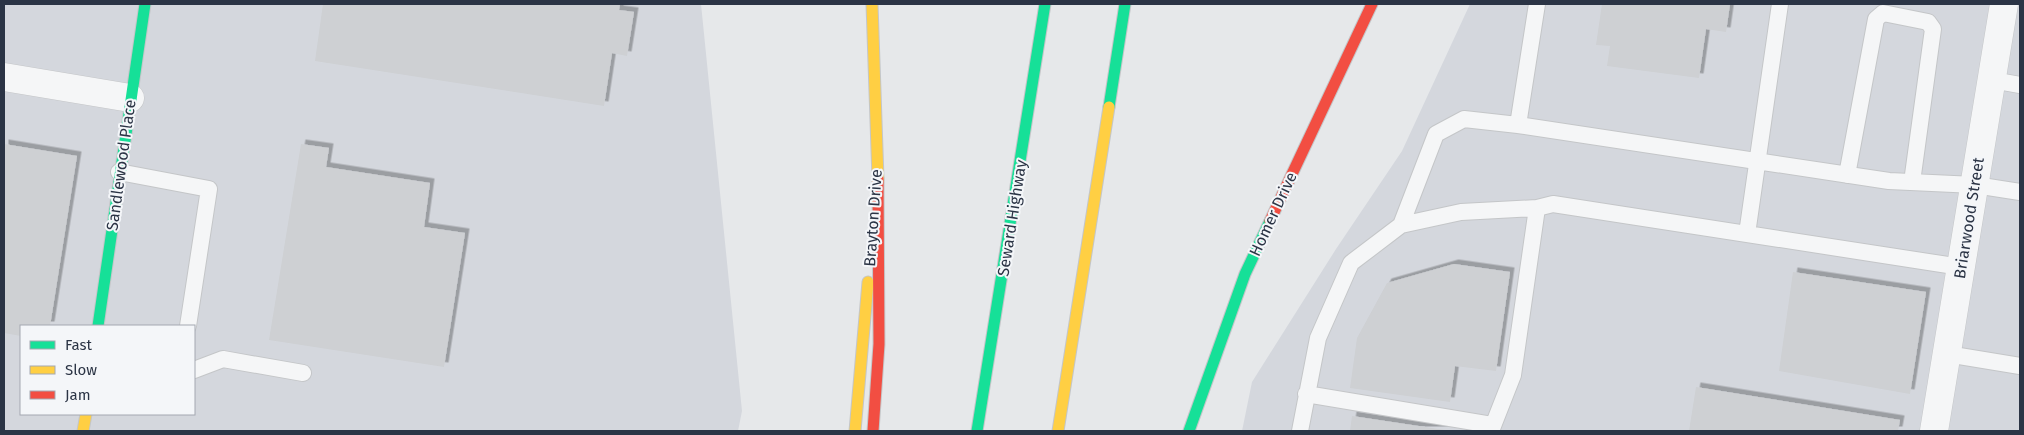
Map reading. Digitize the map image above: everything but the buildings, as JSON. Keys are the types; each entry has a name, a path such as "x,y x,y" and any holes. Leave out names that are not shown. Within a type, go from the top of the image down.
{"main road":[{"name":"Sandlewood Place","path":"98,325 144,4"},
{"name":"Brayton Drive","path":"855,431 878,178 872,4"},
{"name":"Seward Highway","path":"977,431 1045,4"},
{"path":"1058,431 1125,4"},
{"name":"Homer Drive","path":"1189,431 1245,274 1372,4"},
{"path":"873,431 879,344 878,178"},
{"path":"83,431 86,415"}],"street":[{"name":"Briarwood Street","path":"1934,431 2004,4"},
{"path":"4,77 130,98"}],"lane":[{"path":"1518,126 1536,4"},
{"path":"1746,234 1780,4"},
{"path":"1847,175 1876,19 1883,13 1928,22 1933,29 1912,182"},
{"path":"1992,80 2020,85"},
{"path":"1401,224 1436,134 1464,119 1889,181 1975,185 2020,192"},
{"path":"120,172 209,189 188,325"},
{"path":"1300,431 1318,338 1351,263 1401,224 1460,212 1537,208 1553,204 1961,267"},
{"path":"1306,394 1492,428 1513,374 1537,208"},
{"path":"1947,354 2020,366"},
{"path":"195,370 223,358 303,373"}],"shaded area":[{"path":"4,4 701,4 742,411 738,431 4,431"},
{"path":"1470,4 2020,4 2020,431 1242,431 1252,382 1336,249 1402,151"}],"traffic: fast":[{"path":"98,325 145,4"},
{"path":"977,431 1045,4"},
{"path":"1109,107 1125,4"},
{"path":"1189,431 1245,274 1270,221"}],"traffic: slow":[{"path":"872,4 878,179 876,202"},
{"path":"1058,431 1109,107"},
{"path":"855,431 868,282"},
{"path":"83,431 86,415"}],"traffic: jam":[{"path":"1270,221 1372,4"},
{"path":"873,431 879,344 878,179"}]}
